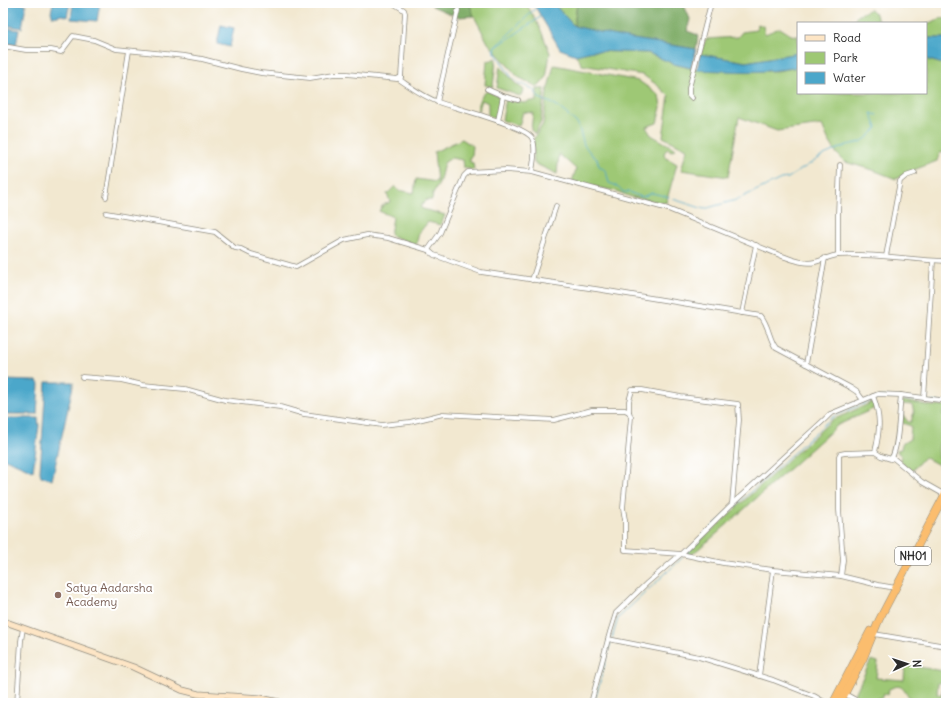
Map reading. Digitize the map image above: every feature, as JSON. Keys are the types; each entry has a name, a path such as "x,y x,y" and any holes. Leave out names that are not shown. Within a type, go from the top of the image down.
{"highway":[{"name":"NH01","path":"833,703 871,631 879,620 945,494"},
{"name":"NH01","path":"840,703 874,634 879,620"}],"main road":[{"path":"3,621 133,667 182,690 198,694 260,698 283,703"}],"street":[{"path":"393,3 404,10 400,80 411,88 437,102 498,121 513,127 532,138 534,152 532,172"},
{"path":"692,98 689,94 690,88 711,3"},
{"path":"437,102 458,10"},
{"path":"3,46 26,50 51,50 61,52 73,36 94,40 116,49 185,56 202,59 241,70 261,73 310,78 334,74 397,79 401,77"},
{"path":"106,197 130,51"},
{"path":"487,89 503,96 518,100"},
{"path":"498,121 503,96"},
{"path":"838,255 838,191 840,165"},
{"path":"428,250 440,233 464,176 468,172 506,170 532,172 668,209 782,256 802,262 814,262 838,255 886,256 946,261"},
{"path":"886,256 900,181 906,176 915,173"},
{"path":"532,280 556,206"},
{"path":"106,213 215,232 235,248 296,267 344,240 367,235 388,238 428,250 434,255 481,272 762,316 765,320 773,345 776,348 857,392 863,400"},
{"path":"742,313 756,245"},
{"path":"806,364 825,258"},
{"path":"924,398 933,261"},
{"path":"82,377 121,380 185,389 225,400 280,407 304,414 382,425 410,422 443,414 554,420 592,410 625,410 629,412"},
{"path":"732,504 739,420 738,404 681,397 642,390 632,390 629,401 629,412 631,417 623,508 625,520 625,550 681,554 774,570 841,576 896,588"},
{"path":"591,703 616,613 830,414 873,396 882,394 940,400 946,399"},
{"path":"892,457 896,440 901,395"},
{"path":"873,396 878,409 880,428 875,452"},
{"path":"841,576 842,560 839,510 839,456 840,454 845,453 875,452 887,458 891,459 892,457"},
{"path":"892,457 922,482 945,494"},
{"path":"759,676 774,570"},
{"path":"17,703 23,628"},
{"path":"874,634 946,646"},
{"path":"608,639 699,657 796,688 826,703"},
{"path":"943,703 945,687"},
{"path":"845,694 861,703"}],"green space":[{"path":"433,3 469,3 474,16 458,17 432,6"},
{"path":"469,3 526,3 540,28 550,53 546,78 538,87 518,77 488,43"},
{"path":"553,3 577,3 574,26"},
{"path":"577,3 683,3 690,19 687,31 698,35 696,49 621,37 574,26"},
{"path":"871,9 876,14 878,22 853,22 858,15"},
{"path":"942,18 946,19 946,38 927,38 927,24"},
{"path":"758,24 763,26 765,34 780,28 791,35 797,36 797,53 746,62 700,54 706,39 738,37 742,32 756,30"},
{"path":"593,51 648,53 674,64 697,70 777,71 797,67 797,94 927,94 927,59 946,65 946,152 940,153 937,161 911,171 896,179 873,170 845,162 837,154 822,125 777,131 739,117 728,177 681,170 687,149 663,137 669,96 643,75 582,65 576,55"},
{"path":"495,58 493,87 485,85 487,61"},
{"path":"554,65 639,81 659,95 661,107 657,123 646,127 651,135 676,149 672,151 667,149 664,153 665,157 677,164 666,203 631,197 616,191 572,182 576,169 559,154 557,174 534,163 533,140 543,124 547,92"},
{"path":"500,66 515,83 524,90 520,96 497,88"},
{"path":"537,89 545,89 541,122 535,134 531,130 533,113 523,112 519,126 502,120 506,99 524,103 537,101"},
{"path":"487,91 500,97 496,119 488,115 488,103 482,100 478,112 479,100"},
{"path":"462,139 473,146 470,162 473,163 474,170 464,168 463,160 451,158 444,163 439,184 433,193 432,200 426,200 420,207 445,215 441,225 428,222 419,233 416,245 390,235 393,217 379,211 383,205 390,202 387,194 395,186 398,190 414,193 416,179 437,182 434,152"},
{"path":"903,401 932,406 946,406 946,409 942,414 946,416 946,422 943,422 942,427 946,429 946,435 941,440 938,449 939,458 943,462 946,461 946,476 939,468 939,465 924,457 911,472 900,461 901,455 897,450 901,449 902,444 910,439 911,426 902,423 903,415 908,422 911,422 914,412 912,405 902,404"},
{"path":"873,402 875,408 838,425 712,538 691,555 686,554 832,420"},
{"path":"871,660 878,662 876,678 904,680 905,665 944,671 944,682 938,683 937,694 942,695 939,703 912,703 911,699 903,689 897,686 889,689 887,695 884,693 882,698 878,698 878,703 866,703 854,696"}],"water":[{"path":"5,3 19,3 26,5 22,28 3,25"},
{"path":"53,3 70,3 67,17 62,15 53,17 51,12"},
{"path":"73,3 100,3 97,21 71,19"},
{"path":"533,3 553,3 574,26 621,37 696,49 691,68 674,64 648,53 593,51 576,55 560,49"},
{"path":"221,25 234,28 230,47 217,44"},
{"path":"3,27 19,30 16,45 3,43"},
{"path":"927,38 946,38 946,65 927,59"},
{"path":"797,53 797,67 773,71 748,72 697,70 700,54 746,62"},
{"path":"3,380 37,381 39,384 37,414 3,414"},
{"path":"46,382 73,382 52,480 41,476 40,472"},
{"path":"38,418 39,426 33,471 3,458 3,419"}],"waterway":[{"path":"536,8 493,49 512,78 533,89 539,98 556,105 578,124 584,145 597,159 599,166 606,171 609,183 615,185 623,192 628,192 642,197 652,193 669,197"},
{"path":"495,52 496,47 542,16"},
{"path":"673,199 704,209 736,200 781,179 788,178 824,155 847,145 861,142 877,128 871,113 877,115"},
{"path":"875,399 881,397 900,398"},
{"path":"903,399 946,403"},
{"path":"687,553 709,530 834,416 872,400"},
{"path":"612,638 618,618 683,557"},
{"path":"594,703 611,641"}],"place":[{"name":"Satya Aadarsha Academy","path":"58,595"}]}
